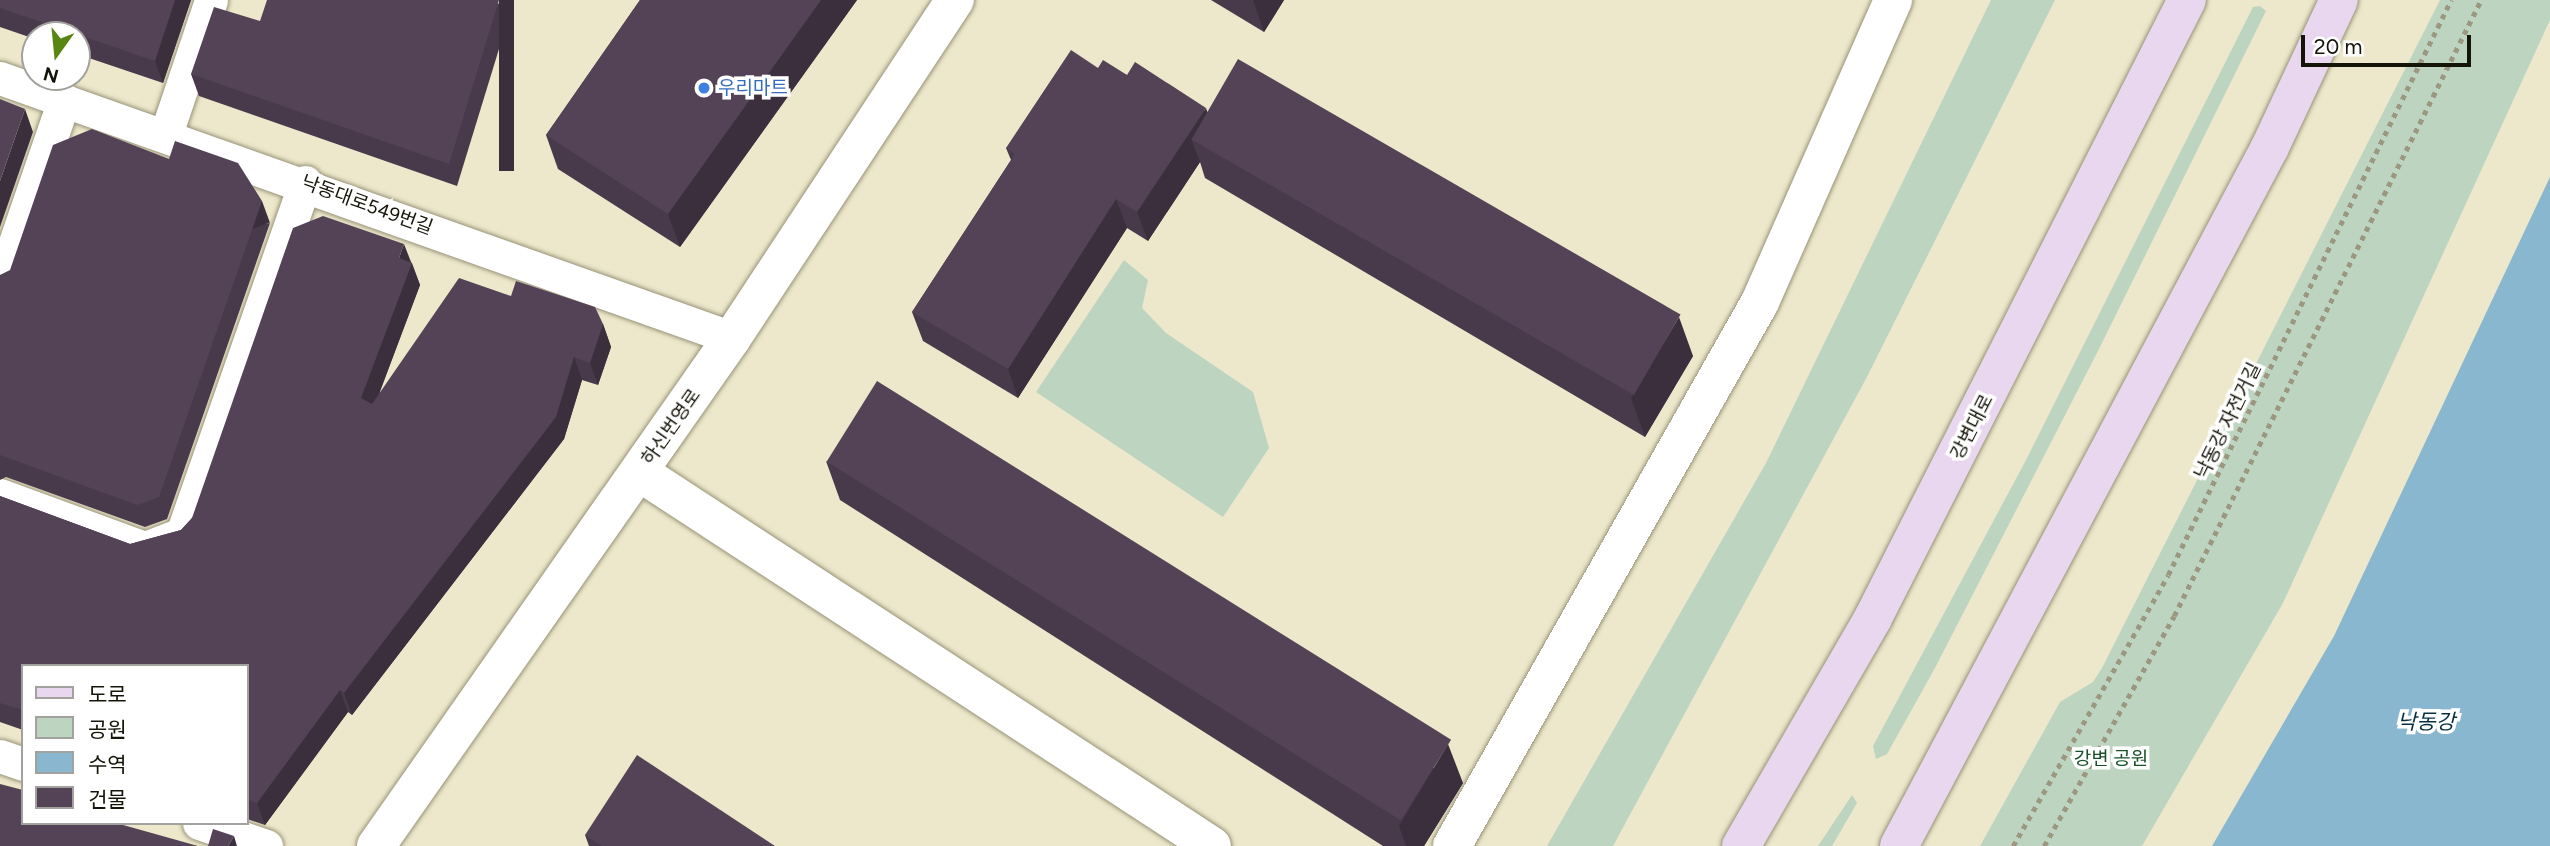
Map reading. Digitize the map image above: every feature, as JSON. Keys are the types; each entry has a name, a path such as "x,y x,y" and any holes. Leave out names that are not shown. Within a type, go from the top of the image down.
{"main road":[{"name":"강변대로","path":"1741,846 1873,618 2188,0"},
{"path":"1899,846 2270,147 2339,0"}],"street":[{"name":"하신번영로","path":"376,846 732,338 955,0"},
{"path":"1452,846 1760,302 1893,0"},
{"path":"639,472 1212,846"}],"lane":[{"path":"166,134 211,0"},
{"name":"낙동대로549번길","path":"0,78 305,182 732,338"},
{"path":"0,286 64,100"},
{"path":"0,495 145,548 182,534 305,182"},
{"path":"0,756 21,763"},
{"path":"205,825 266,846"}],"path":[{"name":"낙동강 자전거길","path":"2014,846 2168,575 2451,0"},
{"path":"2044,846 2187,592 2481,0"}],"green space":[{"path":"1991,0 2055,0 1868,375 1613,846 1547,846 1766,463"},
{"name":"강변 공원","path":"2440,0 2550,0 2550,20 2283,603 2142,846 1980,846 2060,702 2093,682 2102,668"},
{"path":"2260,6 2266,11 2098,351 1935,668 1887,754 1876,759 1873,746 2026,460 2253,7"},
{"path":"1124,260 1148,280 1142,308 1166,333 1253,392 1269,448 1223,517 1036,392"},
{"path":"1852,795 1857,803 1832,846 1818,846"}],"water":[{"name":"낙동강","path":"2550,177 2550,846 2212,846 2334,636"}],"building":[{"path":"0,0 175,0 155,61 91,39 91,21 38,21 0,8"},
{"path":"267,0 499,0 449,164 191,74 214,7 260,21"},
{"name":"우리마트","path":"640,0 821,0 668,214 546,135"},
{"path":"1071,50 1098,68 1103,60 1127,75 1135,62 1206,108 1137,212 1116,199 1008,369 912,312 1015,154 1006,148"},
{"path":"1238,59 1681,314 1634,395 1192,140"},
{"path":"0,99 25,109 0,181"},
{"path":"92,129 169,159 175,141 238,163 262,201 159,497 137,505 0,455 0,275 10,270 53,145"},
{"path":"323,216 404,244 399,258 412,263 361,398 372,404 459,278 511,296 516,281 595,307 603,324 590,363 574,357 556,417 344,693 340,690 257,803 248,799 248,664 21,664 21,709 0,703 0,496 130,544 181,530 192,518 293,228"},
{"path":"877,381 1451,740 1401,820 827,462"},
{"path":"637,755 775,846 602,846 585,835"},
{"path":"0,784 21,789 21,825 123,825 198,846 0,846"},
{"path":"213,829 234,836 228,846 208,846"}],"place":[{"name":"우리마트","path":"704,88"}]}
